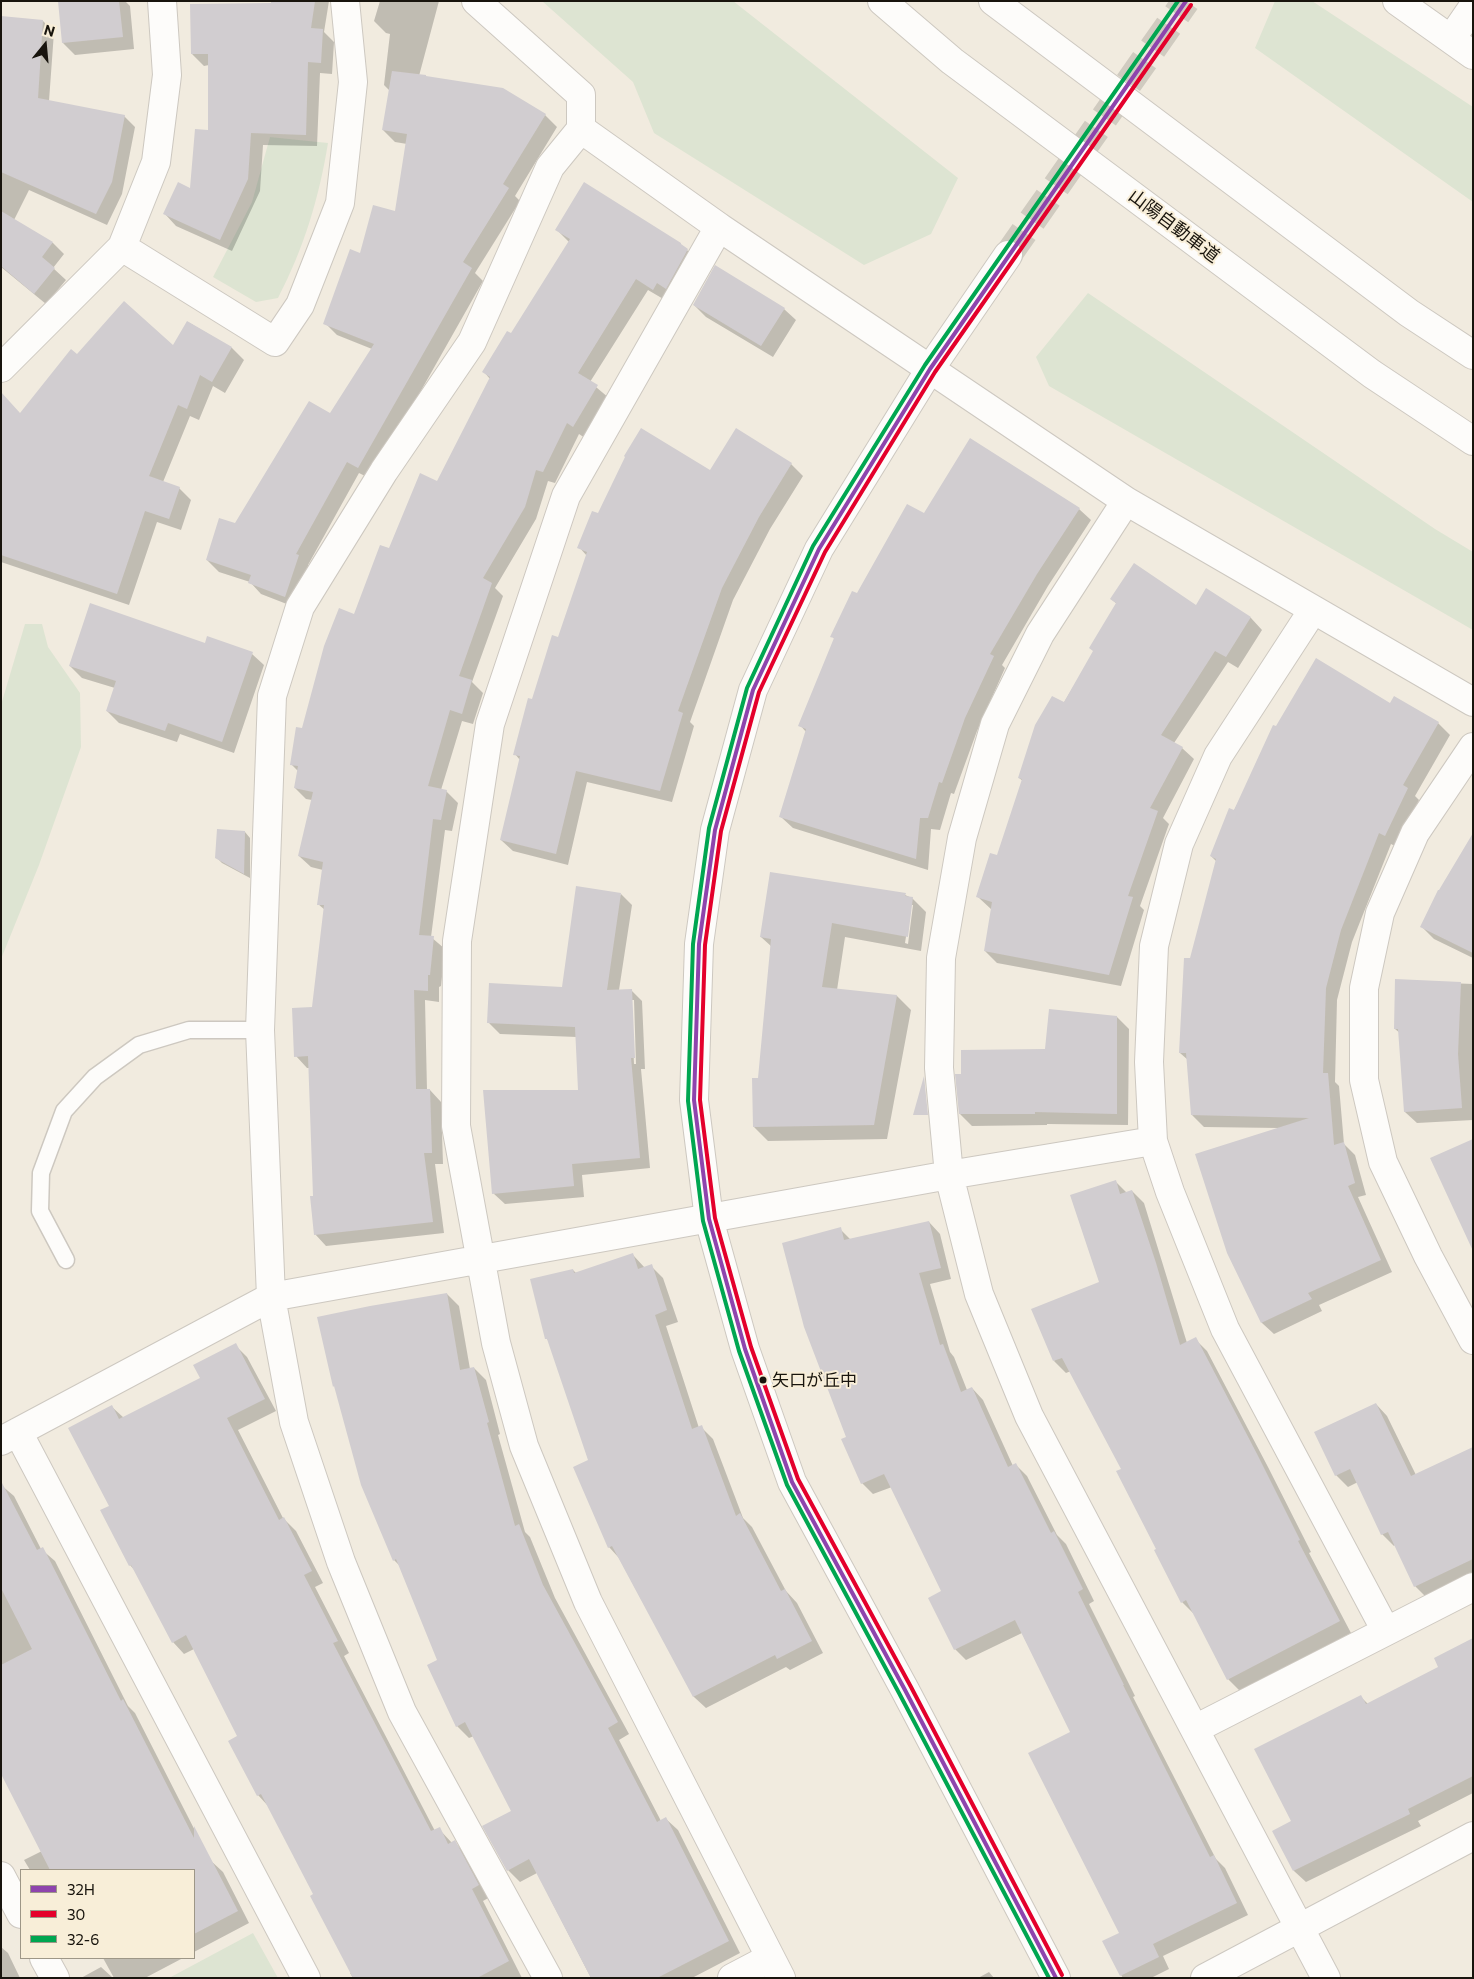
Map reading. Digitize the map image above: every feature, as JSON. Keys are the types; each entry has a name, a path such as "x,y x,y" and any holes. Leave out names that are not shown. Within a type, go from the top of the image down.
{"main road":[{"path":"1,368 122,247 156,162 167,76 162,1"},
{"path":"122,247 275,342 300,305 340,203 353,82 345,1"},
{"path":"476,1 581,95 581,129 550,167 472,342 384,471 300,607 272,696 260,1030 271,1296 294,1422 341,1562 402,1712 548,1978"},
{"name":"山陽自動車道","path":"882,1 952,61 1364,368 1473,441"},
{"path":"993,1 1409,313 1473,355"},
{"path":"1397,1 1473,54"},
{"path":"1450,39 1473,7"},
{"path":"581,129 719,226 1126,501 1473,702"},
{"path":"719,226 566,496 490,724 457,941 456,1126 496,1343 524,1446 588,1602 775,1968 732,1978"},
{"path":"1008,255 930,369 819,549 753,690 715,830 699,944 694,1100 709,1219 745,1349 792,1482 905,1690 1056,1978"},
{"path":"1126,501 1040,634 995,724 962,838 941,958 939,1068 949,1175 979,1294 1029,1416 1326,1978"},
{"path":"1313,610 1218,756 1179,844 1154,946 1150,1062 1153,1141 1170,1192 1226,1329 1386,1631"},
{"path":"1473,746 1415,833 1380,913 1364,988 1364,1080 1383,1162 1428,1256 1473,1340"},
{"path":"306,1978 9,1436 271,1296 949,1175 1153,1141"},
{"path":"1195,1729 1473,1587"},
{"path":"1205,1978 1473,1836"},
{"path":"1,1876 20,1912"},
{"path":"45,1959 55,1978"}],"lane":[{"path":"66,1260 40,1211 41,1172 64,1111 95,1077 139,1045 189,1030 260,1030"}],"green space":[{"path":"542,1 733,1 958,178 931,234 864,265 654,133 633,82"},
{"path":"1275,1 1312,1 1473,107 1473,202 1255,48"},
{"path":"270,137 328,143 315,203 296,260 278,298 256,302 213,277 252,202"},
{"path":"1088,293 1435,529 1473,552 1473,630 1049,386 1036,357"},
{"path":"25,624 42,624 48,647 80,693 81,747 39,865 1,959 1,705"},
{"path":"253,1933 278,1978 169,1978"}],"building":[{"path":"58,1 119,1 123,37 62,43"},
{"path":"271,1 315,1 311,28 323,29 321,63 308,62 306,135 251,133 248,179 220,240 163,214 178,182 190,188 195,129 208,130 208,54 191,54 190,4 271,3"},
{"path":"1,16 43,20 38,98 125,115 112,182 96,214 1,172"},
{"path":"392,71 503,88 546,114 503,184 509,188 463,262 472,268 358,468 347,462 296,554 299,555 285,597 248,583 251,575 206,560 219,518 235,523 309,401 330,413 374,344 323,324 350,249 360,253 373,205 395,211 407,134 382,130"},
{"path":"584,182 688,249 666,289 657,283 653,290 636,279 578,373 598,385 573,427 567,423 543,472 536,470 525,507 483,578 492,583 459,676 472,680 462,714 450,710 428,786 447,790 441,820 433,819 419,935 434,936 430,975 428,975 428,991 414,990 416,1089 430,1089 432,1153 424,1153 433,1222 314,1235 310,1196 313,1196 308,1056 294,1057 292,1008 312,1007 324,905 317,905 323,862 298,856 313,792 294,788 298,766 290,765 296,727 302,728 324,646 339,608 354,614 380,545 389,548 420,473 437,481 490,377 482,372 507,331 511,333 570,239 555,230"},
{"path":"1,211 53,242 42,257 55,268 34,294 1,266"},
{"path":"715,265 785,308 761,346 693,305"},
{"path":"124,301 173,345 187,321 232,347 212,382 200,375 187,409 178,405 149,476 180,487 169,519 145,511 117,594 1,555 1,392 20,413 71,349 77,354"},
{"path":"641,428 710,470 736,428 792,463 759,517 722,588 678,711 683,713 660,791 576,771 556,854 500,840 520,756 513,755 528,698 532,699 552,635 558,637 587,552 577,548 592,511 598,513 624,456"},
{"path":"970,438 1080,508 1037,574 990,654 994,656 965,718 942,783 939,782 928,818 920,818 916,859 779,817 806,729 798,726 834,638 830,637 852,591 857,593 907,504 924,513"},
{"path":"1134,563 1196,605 1206,588 1251,617 1226,657 1215,651 1161,735 1183,747 1150,808 1158,811 1128,896 1133,897 1109,975 984,951 992,902 976,897 990,853 997,855 1022,779 1018,778 1035,725 1052,696 1064,702 1093,651 1089,648 1116,603 1110,599"},
{"path":"90,603 205,643 207,636 253,652 222,742 168,723 165,731 106,711 116,681 69,666"},
{"path":"1316,658 1390,703 1394,696 1439,722 1403,785 1408,788 1385,836 1379,833 1341,930 1326,988 1323,1073 1328,1073 1334,1145 1344,1142 1355,1183 1348,1186 1381,1260 1308,1293 1312,1299 1261,1323 1227,1253 1195,1154 1309,1118 1191,1115 1186,1053 1179,1053 1184,958 1190,958 1216,859 1210,856 1229,808 1234,810 1273,725 1276,726"},
{"path":"217,829 245,831 244,874 215,858"},
{"path":"1473,833 1473,953 1420,927 1438,890"},
{"path":"770,872 906,893 905,896 913,897 908,937 832,923 822,987 897,995 874,1125 753,1127 752,1078 758,1078 771,939 760,937"},
{"path":"576,886 621,893 607,990 632,989 635,1058 631,1058 640,1158 572,1164 574,1186 492,1194 483,1090 578,1090 575,1027 487,1023 489,983 562,987"},
{"path":"1395,979 1461,982 1458,1054 1462,1108 1404,1112 1398,1029 1394,1029"},
{"path":"1049,1009 1117,1016 1117,1114 1035,1112 1035,1114 959,1114 955,1074 961,1074 961,1050 1045,1049"},
{"path":"924,1076 928,1115 913,1115"},
{"path":"1473,1139 1473,1251 1430,1158"},
{"path":"1116,1180 1120,1194 1132,1190 1180,1345 1196,1337 1340,1621 1227,1680 1186,1600 1181,1603 1116,1471 1121,1469 1062,1358 1053,1361 1031,1309 1099,1282 1070,1195"},
{"path":"929,1221 941,1268 919,1273 940,1345 943,1344 961,1392 972,1387 1008,1467 1016,1463 1051,1533 1054,1531 1083,1589 1078,1592 1123,1685 1210,1857 1214,1855 1237,1903 1153,1944 1159,1957 1120,1976 1102,1941 1119,1933 1028,1753 1070,1732 1015,1620 954,1650 928,1598 941,1591 884,1474 861,1484 841,1439 846,1437 804,1327 782,1243 841,1227 844,1240"},
{"path":"633,1253 638,1269 652,1264 667,1310 655,1315 692,1429 702,1425 736,1516 740,1513 781,1591 785,1589 812,1641 777,1659 775,1655 693,1697 612,1546 608,1548 573,1467 588,1460 547,1339 545,1339 530,1279 573,1269 574,1273"},
{"path":"447,1293 460,1370 474,1367 515,1526 519,1524 543,1585 618,1722 608,1728 657,1822 666,1817 729,1941 657,1978 591,1978 529,1859 507,1871 482,1826 511,1811 465,1722 456,1727 427,1665 437,1660 396,1559 393,1561 361,1485 333,1387 317,1317"},
{"path":"236,1343 265,1399 227,1418 279,1520 284,1517 312,1571 304,1575 338,1641 333,1643 431,1831 440,1827 448,1844 455,1840 479,1885 472,1889 509,1961 477,1978 353,1978 310,1896 313,1894 261,1794 257,1796 228,1741 237,1736 186,1635 172,1643 100,1510 109,1506 68,1428 112,1405 119,1419 200,1378 193,1365"},
{"path":"1376,1403 1411,1476 1473,1447 1473,1559 1414,1587 1388,1532 1381,1535 1350,1469 1335,1476 1314,1432"},
{"path":"1,1481 37,1550 43,1547 121,1701 123,1699 194,1838 194,1826 238,1911 195,1933 195,1869 49,1869 1,1774 1,1665 32,1649 1,1588"},
{"path":"1473,1638 1473,1776 1408,1809 1410,1814 1293,1871 1272,1831 1291,1821 1254,1749 1361,1695 1366,1704 1438,1667 1434,1658"}],"tunnel":[{"path":"1008,255 1186,1"}],"transit line":[{"name":"32-6","path":"1049,1978 787,1485 739,1351 703,1221 688,1101 693,944 709,828 747,688 813,546 925,365 1178,1"},
{"name":"32H","path":"1056,1978 905,1690 792,1482 745,1349 709,1219 694,1100 699,944 715,830 753,690 819,549 930,369 1186,1"},
{"name":"30","path":"1062,1975 911,1687 798,1479 751,1347 715,1218 700,1100 705,945 721,831 759,692 825,552 935,372 1191,5"}],"place":[{"name":"矢口が丘中","path":"763,1380"}]}
